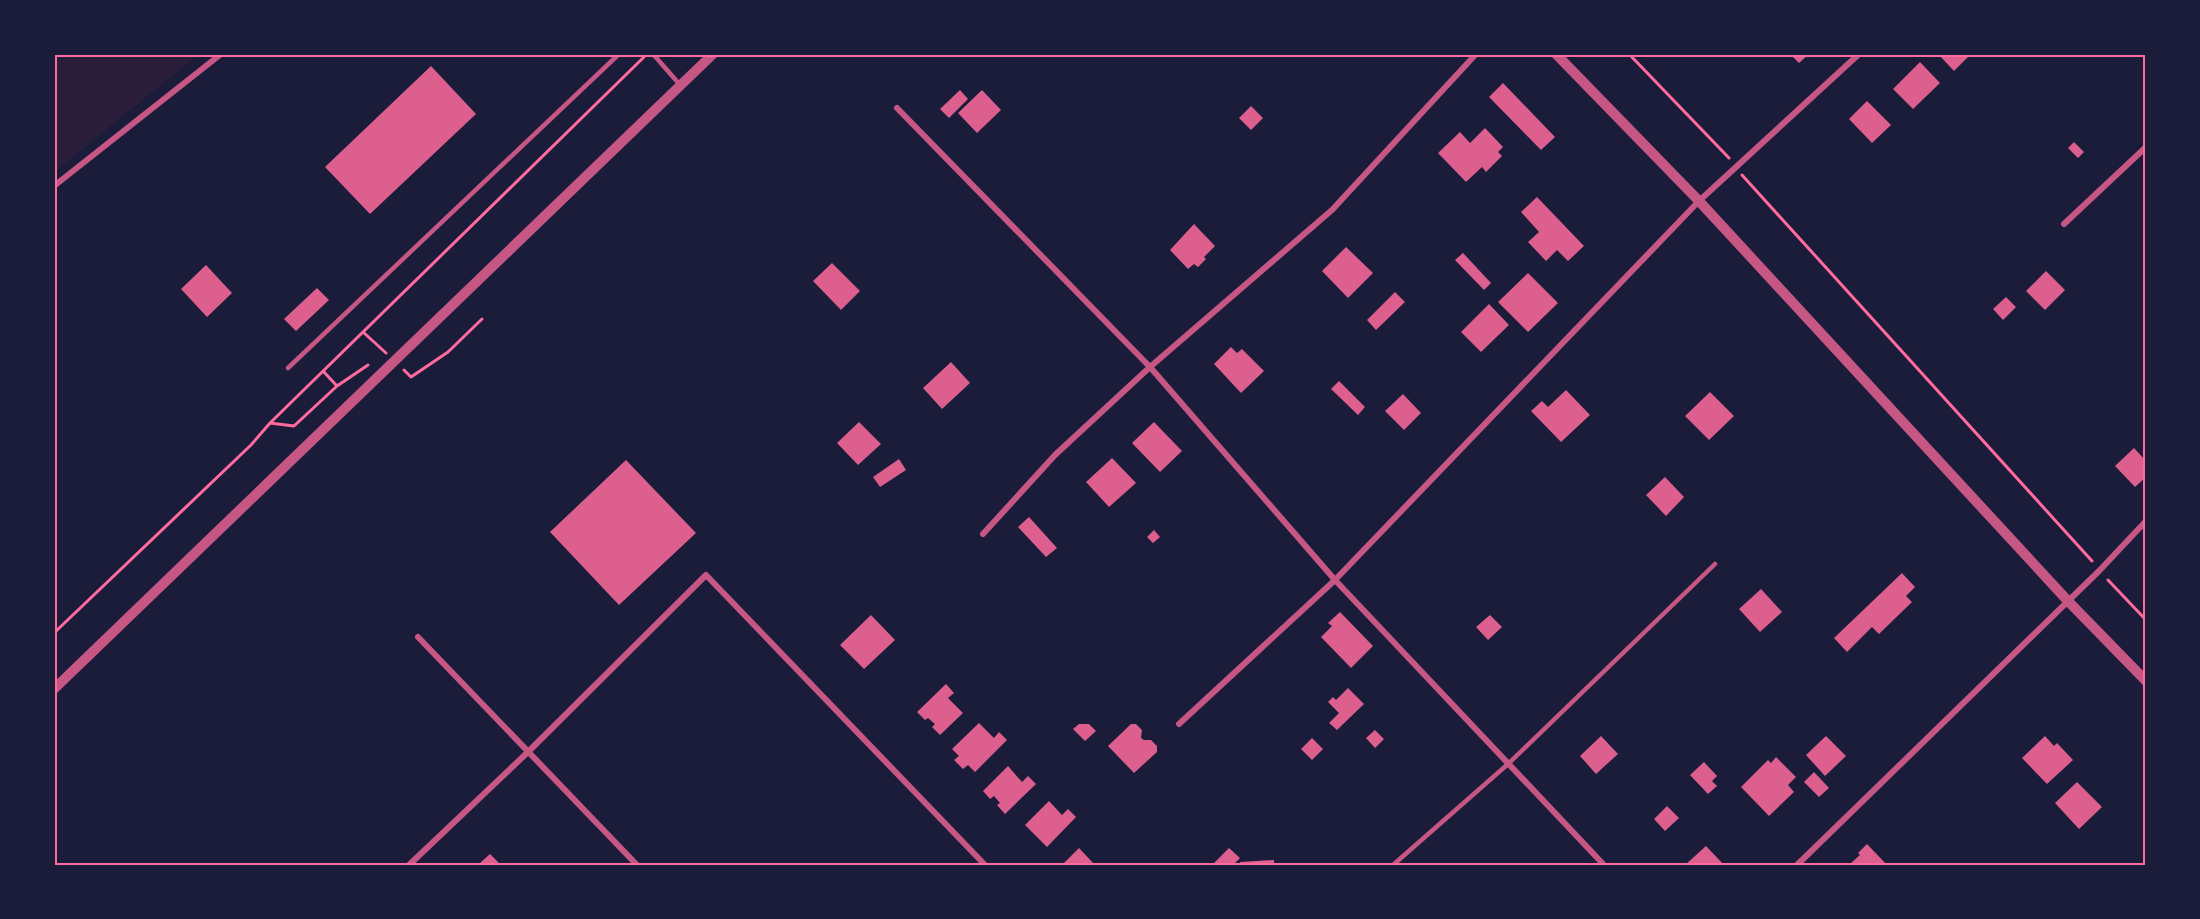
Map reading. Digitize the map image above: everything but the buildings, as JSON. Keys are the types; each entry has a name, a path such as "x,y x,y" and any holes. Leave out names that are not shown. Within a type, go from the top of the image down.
{"street":[{"path":"54,186 221,54"},
{"path":"54,689 713,54"},
{"path":"983,534 1055,455 1150,367 1332,210 1476,54"},
{"path":"1556,54 1699,201 2067,600 2146,681"},
{"path":"1179,724 1335,580 1699,201 1859,54"},
{"path":"897,108 1150,367 1335,580 1604,865"},
{"path":"2064,224 2146,147"},
{"path":"1797,865 2099,570 2146,521"},
{"path":"410,865 528,752 706,575 985,865"},
{"path":"417,638 637,865"}],"lane":[{"path":"288,368 619,54"},
{"path":"653,54 681,86"},
{"path":"1393,865 1508,764 1715,564"}],"path":[{"path":"54,633 251,445 322,371 647,54"},
{"path":"1629,54 1737,167 1743,178 2146,620"},
{"path":"270,423 294,426 337,386 376,360"},
{"path":"322,371 337,386"}],"shaded area":[{"path":"54,54 199,54 54,172"}]}
